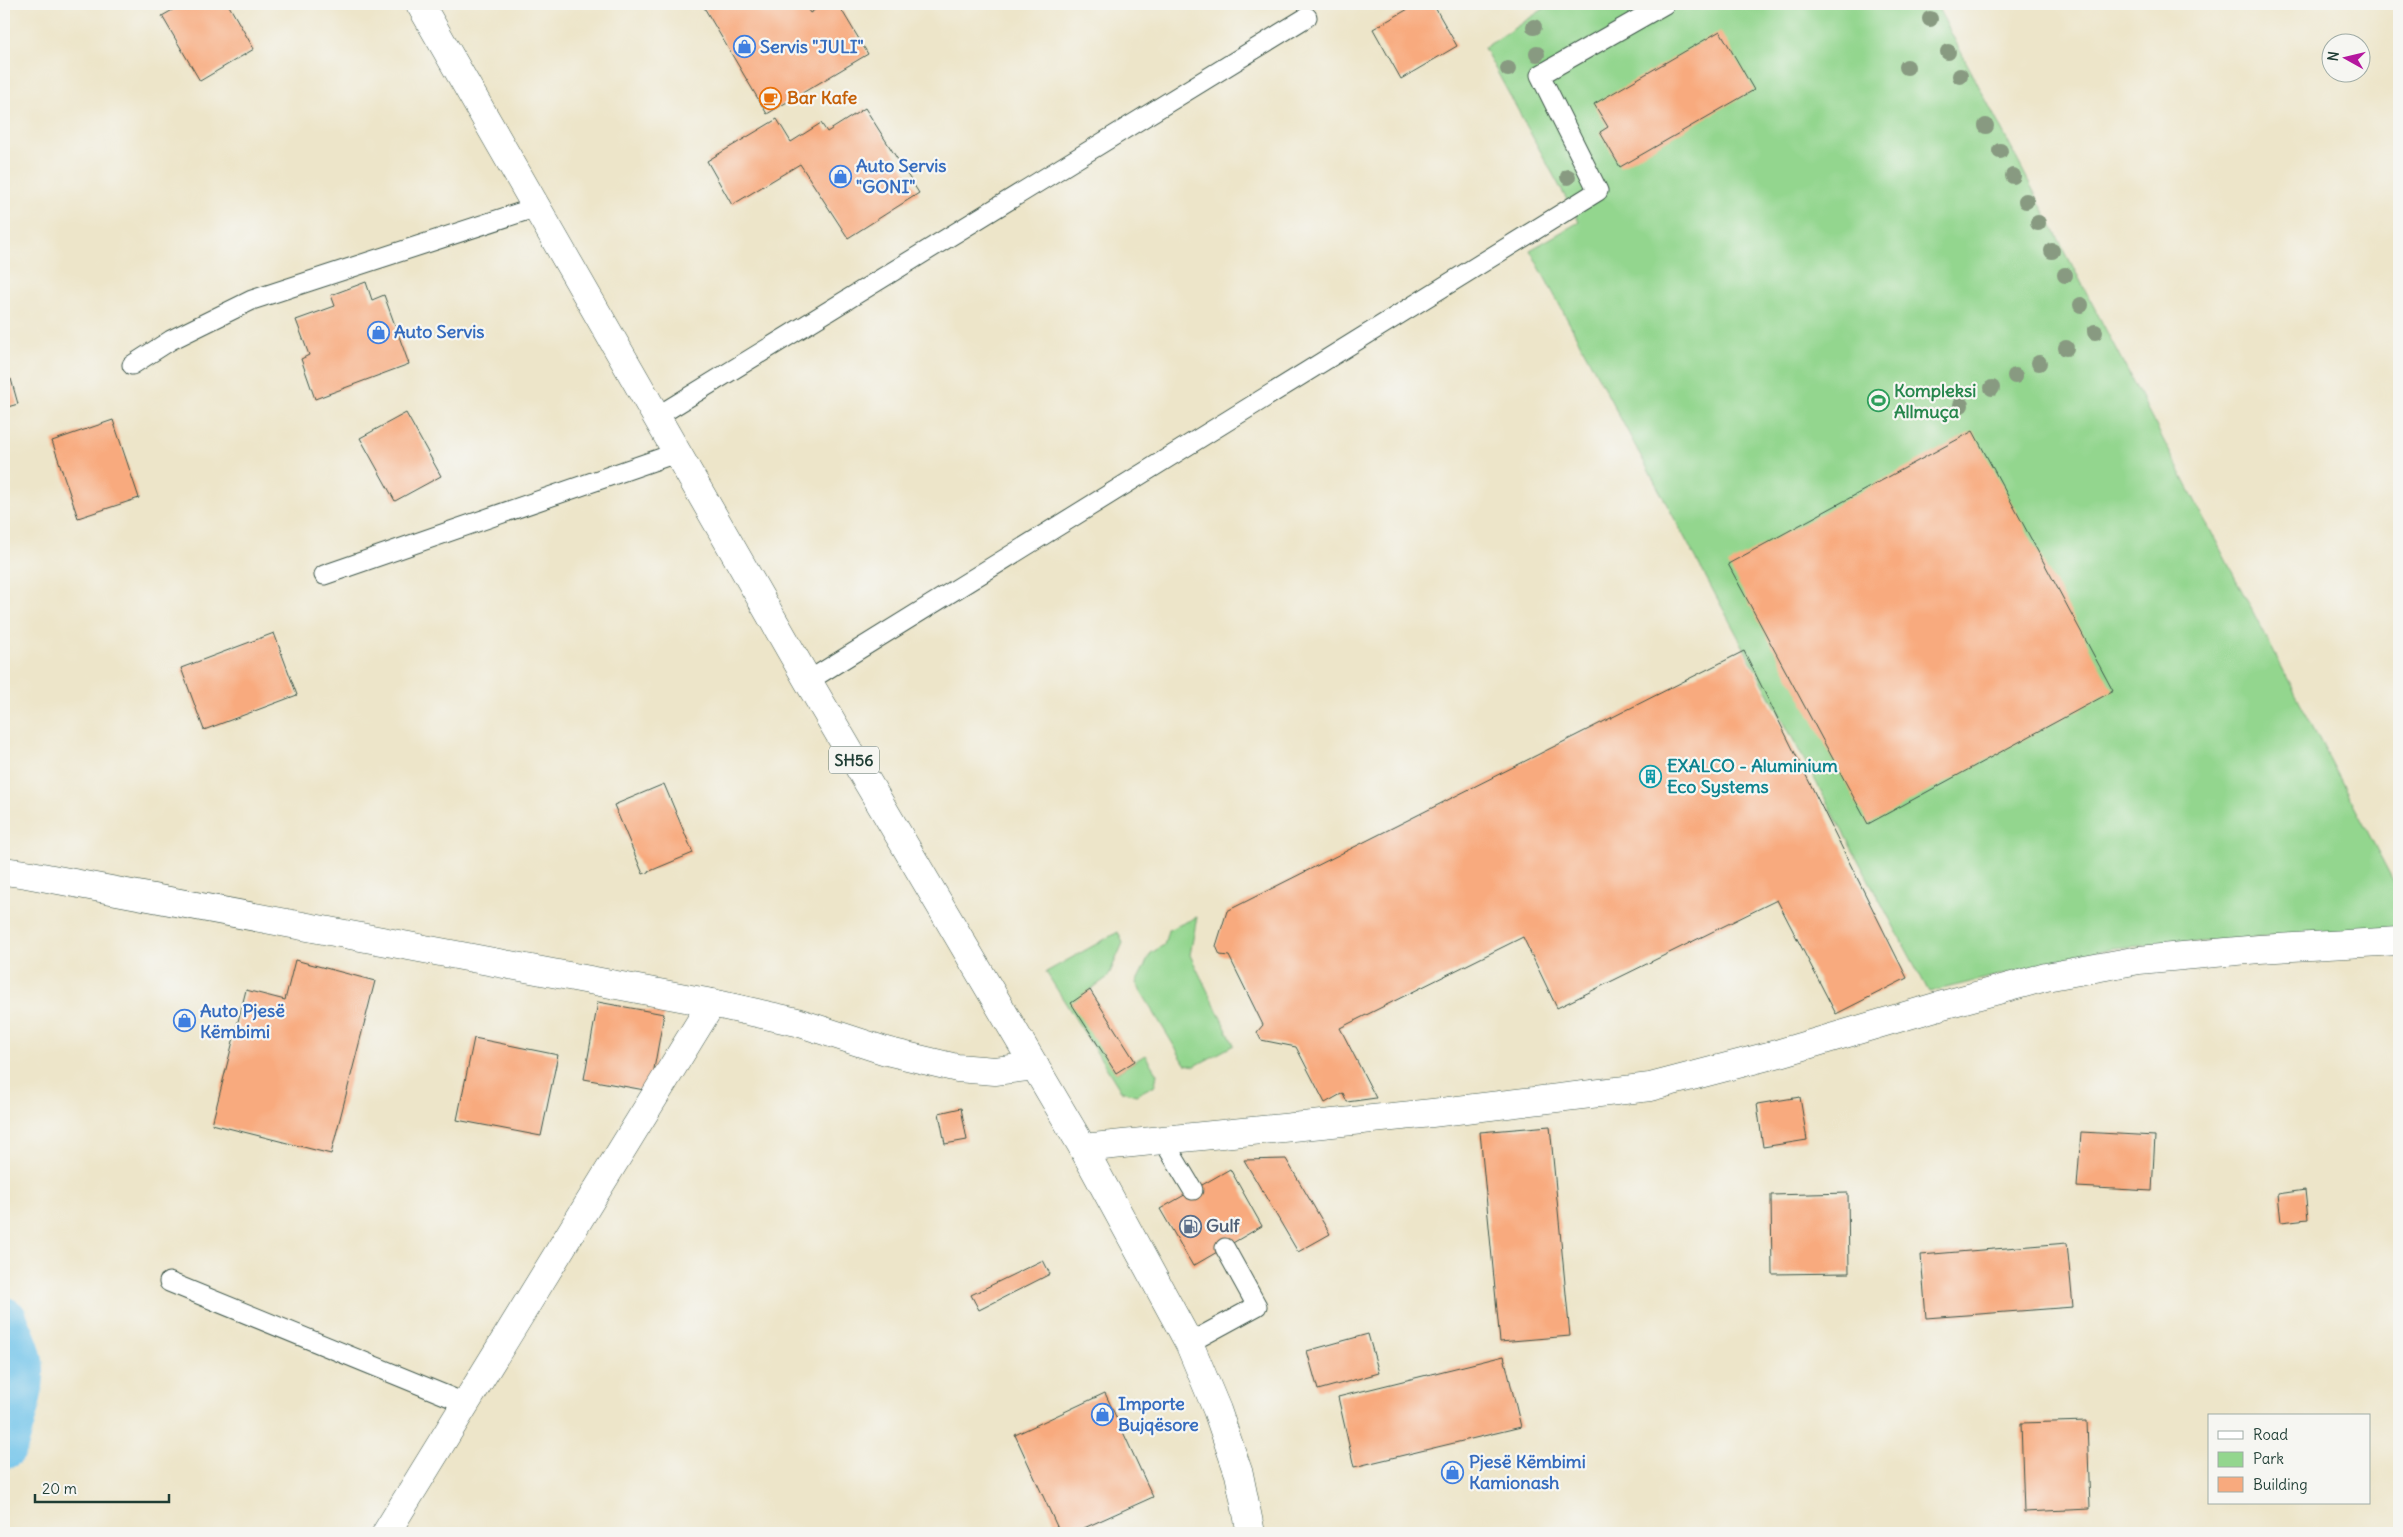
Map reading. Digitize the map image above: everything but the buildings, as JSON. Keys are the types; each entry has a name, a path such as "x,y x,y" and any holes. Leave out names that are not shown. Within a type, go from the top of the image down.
{"street":[{"name":"SH56","path":"420,4 808,681 1083,1148 1188,1343 1217,1410 1239,1474 1251,1533"},
{"path":"4,871 712,1003 797,1022 886,1051 957,1068 995,1071 1035,1066"},
{"path":"1083,1148 1432,1113 1650,1086 1780,1053 1939,1006 2046,977 2139,960 2259,949 2399,941"},
{"path":"386,1533 712,1003"}],"lane":[{"path":"808,681 1598,191 1540,75 1665,4"},
{"path":"656,417 1307,17"},
{"path":"132,365 171,340 252,300 537,207"},
{"path":"324,575 676,453"},
{"path":"1164,1140 1193,1190"},
{"path":"1188,1343 1257,1306 1225,1248"},
{"path":"169,1282 467,1404"}],"green space":[{"name":"Kompleksi Allmuça","path":"1551,4 1936,4 2399,892 2399,928 2113,948 1929,992 1530,250 1579,222 1484,48"},
{"path":"1197,917 1190,955 1234,1045 1195,1066 1185,1064 1136,983 1151,953 1164,945 1168,930"},
{"path":"1118,932 1123,943 1108,977 1072,1003 1116,1073 1145,1055 1157,1074 1155,1085 1136,1095 1121,1091 1046,972"}],"waterway":[{"path":"4,1321 16,1350 20,1369 17,1398 4,1445"}],"place":[{"name":"Servis \"JULI\"","path":"744,47"},
{"name":"Bar Kafe","path":"771,98"},
{"name":"Auto Servis \"GONI\"","path":"840,176"},
{"name":"Auto Servis","path":"378,332"},
{"name":"Kompleksi Allmuça","path":"1878,401"},
{"name":"EXALCO - Aluminium Eco Systems","path":"1651,776"},
{"name":"Auto Pjesë Këmbimi","path":"184,1021"},
{"name":"Gulf","path":"1190,1226"},
{"name":"Importe Bujqësore","path":"1102,1414"},
{"name":"Pjesë Këmbimi Kamionash","path":"1453,1472"}]}
